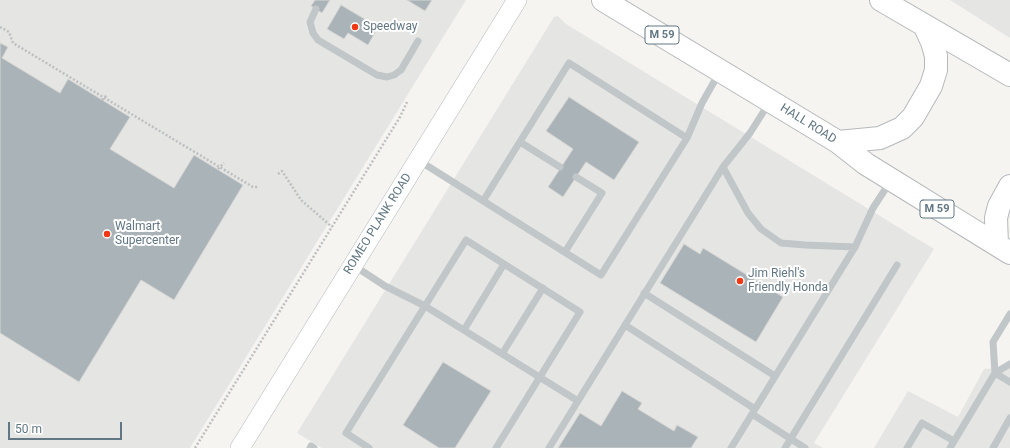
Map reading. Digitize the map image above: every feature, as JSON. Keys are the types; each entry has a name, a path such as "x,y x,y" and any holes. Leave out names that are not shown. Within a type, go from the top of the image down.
{"highway":[{"name":"HALL ROAD","path":"603,0 838,142 866,164 1003,249"},
{"path":"886,1 925,26 1010,75"},
{"path":"838,142 880,138 902,128 913,117 932,86 936,70 934,49 925,26"},
{"path":"1003,249 996,218 1010,186"}],"main road":[{"name":"ROMEO PLANK ROAD","path":"240,448 517,0"}],"lane":[{"path":"316,9 310,22 313,33 318,40 377,75 387,77 394,75 401,70 418,41"},
{"path":"482,201 570,63 687,138"},
{"path":"418,160 601,275 687,138 702,103 720,71"},
{"path":"549,448 723,166 750,133 770,101"},
{"path":"520,142 560,167"},
{"path":"723,166 752,218 761,229 781,243 804,246 854,247"},
{"path":"564,252 602,194 576,177"},
{"path":"731,448 854,247 873,208 891,180"},
{"path":"369,448 346,433 466,240 580,312 496,448"},
{"path":"464,330 504,264"},
{"path":"353,265 385,286 425,306 578,401"},
{"path":"785,448 897,265"},
{"path":"502,354 543,288"},
{"path":"644,293 776,376"},
{"path":"995,373 993,342 1010,314"},
{"path":"625,325 754,411 805,448"},
{"path":"950,448 995,373 1010,364"},
{"path":"995,373 1010,382"},
{"path":"993,448 1010,418"},
{"path":"908,448 922,423 954,441"},
{"path":"310,448 311,446 314,448"}],"path":[{"path":"0,27 9,32 13,43 103,99 218,168 253,187 259,187"},
{"path":"103,99 107,95"},
{"path":"194,448 400,117 407,102"},
{"path":"218,168 224,163"},
{"path":"278,174 282,171 302,200 332,227"}],"shaded area":[{"path":"0,0 466,0 190,448 0,448"},
{"path":"950,0 1010,0 1010,38"},
{"path":"558,16 566,24 934,249 814,443 823,448 322,448 297,433 554,17"},
{"path":"1010,367 1010,448 874,448 908,391 958,417 984,369"}],"building":[{"path":"315,0 330,0 322,13 311,6"},
{"path":"407,0 432,0 425,11"},
{"path":"341,5 378,27 368,45 348,33 344,39 327,29"},
{"name":"Walmart Supercenter","path":"0,43 8,47 2,58 60,93 68,79 130,117 110,149 174,188 194,155 243,185 174,300 141,280 79,382 0,333"},
{"path":"569,97 639,142 614,180 586,162 563,197 548,187 573,149 546,131"},
{"path":"684,244 700,254 703,248 783,297 756,342 660,283"},
{"path":"443,362 491,391 455,448 439,448 403,425"},
{"path":"622,391 642,403 638,409 674,431 677,425 698,437 691,448 558,448 580,413 601,426"}],"place":[{"name":"Speedway","path":"355,27"},
{"name":"Walmart Supercenter","path":"107,234"},
{"name":"Jim Riehl's Friendly Honda","path":"740,281"}]}
